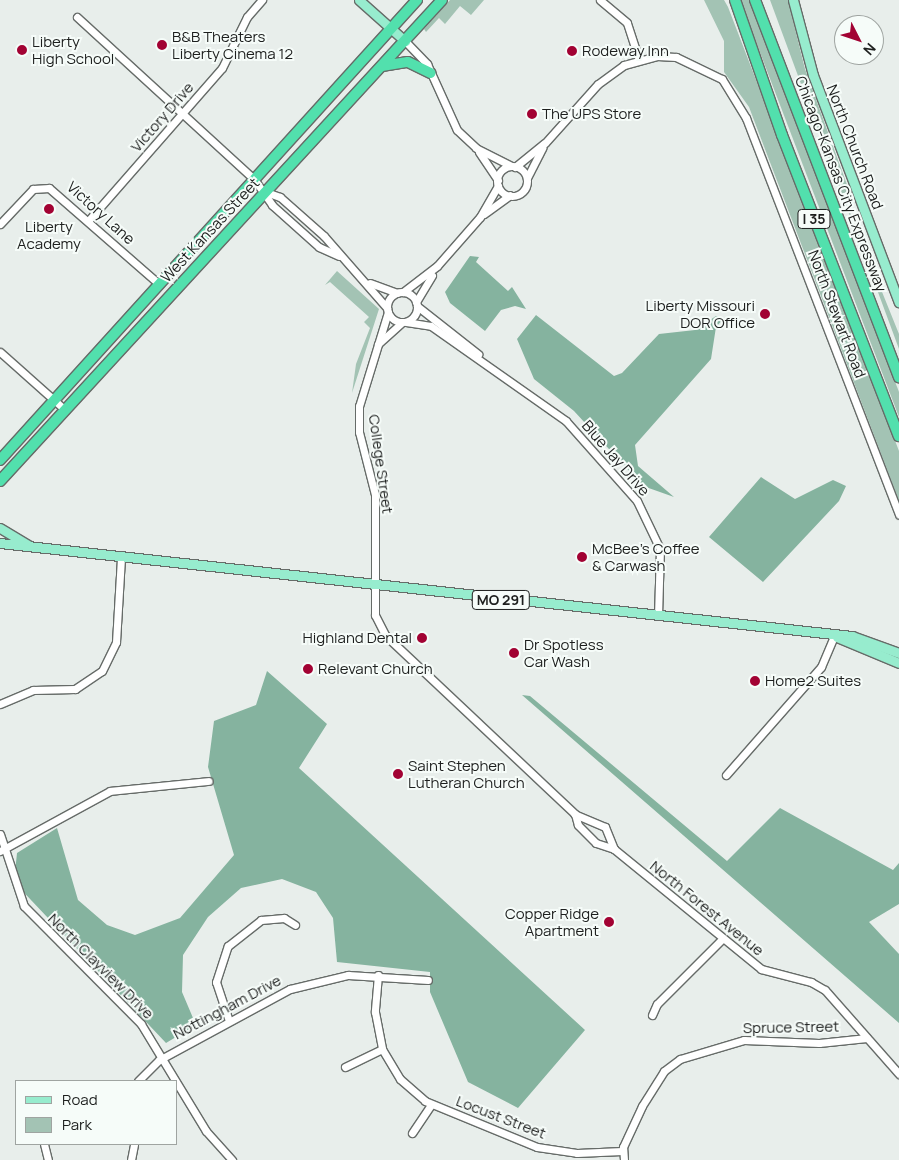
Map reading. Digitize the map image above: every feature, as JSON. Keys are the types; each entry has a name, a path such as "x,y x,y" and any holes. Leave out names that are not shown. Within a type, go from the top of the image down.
{"highway":[{"name":"West Kansas Street","path":"0,460 158,283 417,0"},
{"name":"West Kansas Street","path":"0,481 442,0"},
{"name":"I 35","path":"733,0 739,11 782,135 899,436"},
{"name":"Chicago-Kansas City Expressway","path":"755,0 899,378"},
{"path":"762,0 767,30"},
{"path":"382,66 408,62 431,73"}],"main road":[{"path":"359,0 405,41"},
{"name":"North Church Road","path":"793,0 812,75 899,302"},
{"path":"0,528 31,547"},
{"name":"MO 291","path":"0,543 834,636 852,636 899,653"},
{"name":"MO 291","path":"834,636 899,663"}],"street":[{"name":"Victory Drive","path":"88,221 222,68 247,17 262,0"},
{"path":"600,0 627,23 639,59"},
{"path":"77,17 184,112 254,179 266,192 272,205 318,247 339,256"},
{"path":"405,41 431,73 457,130 476,148 498,183 510,196 480,217"},
{"name":"North Stewart Road","path":"498,183 513,166 545,143 598,84 639,59 676,57 694,62 722,79 739,100 899,515"},
{"name":"North Stewart Road","path":"510,196 524,190 527,178 545,143"},
{"path":"476,148 513,166 527,178"},
{"path":"417,304 437,266 480,217 498,183"},
{"name":"Victory Lane","path":"0,224 33,190 44,188 57,192 158,283"},
{"path":"266,192 280,197 324,236 339,256 363,279 387,310 403,322"},
{"path":"400,292 437,266"},
{"name":"Blue Jay Drive","path":"363,279 400,292 566,422 648,516 661,560 658,616"},
{"name":"College Street","path":"373,585 375,495 360,432 359,406 387,310 400,292"},
{"name":"College Street","path":"375,349 403,322 415,316 417,304"},
{"name":"Blue Jay Drive","path":"403,322 431,326 482,358"},
{"path":"0,352 65,410"},
{"path":"0,704 33,690 75,688 102,671 116,642 121,558"},
{"name":"North Forest Avenue","path":"373,585 375,615 385,635 575,814 605,827 614,848"},
{"path":"726,775 816,673 834,636"},
{"path":"2,850 110,791 208,781"},
{"name":"North Forest Avenue","path":"575,814 584,834 614,848 722,939 761,969 811,982 825,990 899,1074"},
{"name":"North Clayview Drive","path":"0,834 2,850 24,906 141,1024 177,1080"},
{"path":"229,1021 216,982 228,946 261,920 277,917 295,926"},
{"path":"652,1015 657,1004 722,939"},
{"name":"Nottingham Drive","path":"139,1080 164,1057 229,1021 304,984 378,975 428,980"},
{"name":"Locust Street","path":"378,975 375,1012 382,1049 400,1079 431,1105 537,1147 577,1153 622,1151"},
{"name":"Spruce Street","path":"622,1151 654,1084 680,1059 744,1040 819,1043 867,1038"},
{"path":"345,1067 382,1049"},
{"name":"North Clayview Drive","path":"178,1082 206,1131 232,1160"},
{"path":"412,1133 431,1105"},
{"path":"44,1145 48,1160"},
{"path":"131,1160 134,1145"},
{"path":"622,1151 624,1160"}],"green space":[{"path":"450,0 484,0 471,15 460,6 445,24 439,18 426,32 424,29"},
{"path":"704,0 724,0 728,7 899,451 899,501 749,107 724,72 724,41"},
{"path":"740,0 750,0 899,392 899,417"},
{"path":"770,0 788,0 805,69 850,193 843,195 899,334 899,349"},
{"path":"470,256 479,257 476,262 508,291 512,287 526,309 515,306 501,310 485,331 450,303 445,292"},
{"path":"337,271 379,309 352,393 356,364 370,328 364,322 369,317 330,282 325,285"},
{"path":"536,315 614,376 622,373 659,334 695,330 716,316 724,318 716,327 711,359 635,445 638,466 674,497 643,486 574,411 534,379 517,339"},
{"path":"761,477 795,499 833,480 846,486 839,501 763,582 709,537"},
{"path":"267,671 327,724 299,768 585,1030 518,1108 468,1082 430,992 430,972 337,962 333,918 316,892 282,879 241,888 208,917 183,955 182,992 196,1025 166,1043 14,882 17,853 57,828 78,900 107,925 135,935 180,918 234,855 208,767 214,721 256,705"},
{"path":"522,695 530,696 727,861 780,808 893,870 899,863 899,904 869,922 899,954 899,1023"}],"place":[{"name":"B&B Theaters Liberty Cinema 12","path":"162,45"},
{"name":"Liberty High School","path":"22,50"},
{"name":"Rodeway Inn","path":"572,51"},
{"name":"The UPS Store","path":"532,114"},
{"name":"Liberty Academy","path":"49,209"},
{"name":"Liberty Missouri DOR Office","path":"765,314"},
{"name":"McBee's Coffee & Carwash","path":"582,557"},
{"name":"Highland Dental","path":"422,638"},
{"name":"Dr Spotless Car Wash","path":"514,653"},
{"name":"Relevant Church","path":"308,669"},
{"name":"Home2 Suites","path":"755,681"},
{"name":"Saint Stephen Lutheran Church","path":"398,774"},
{"name":"Copper Ridge Apartment","path":"609,922"}]}
